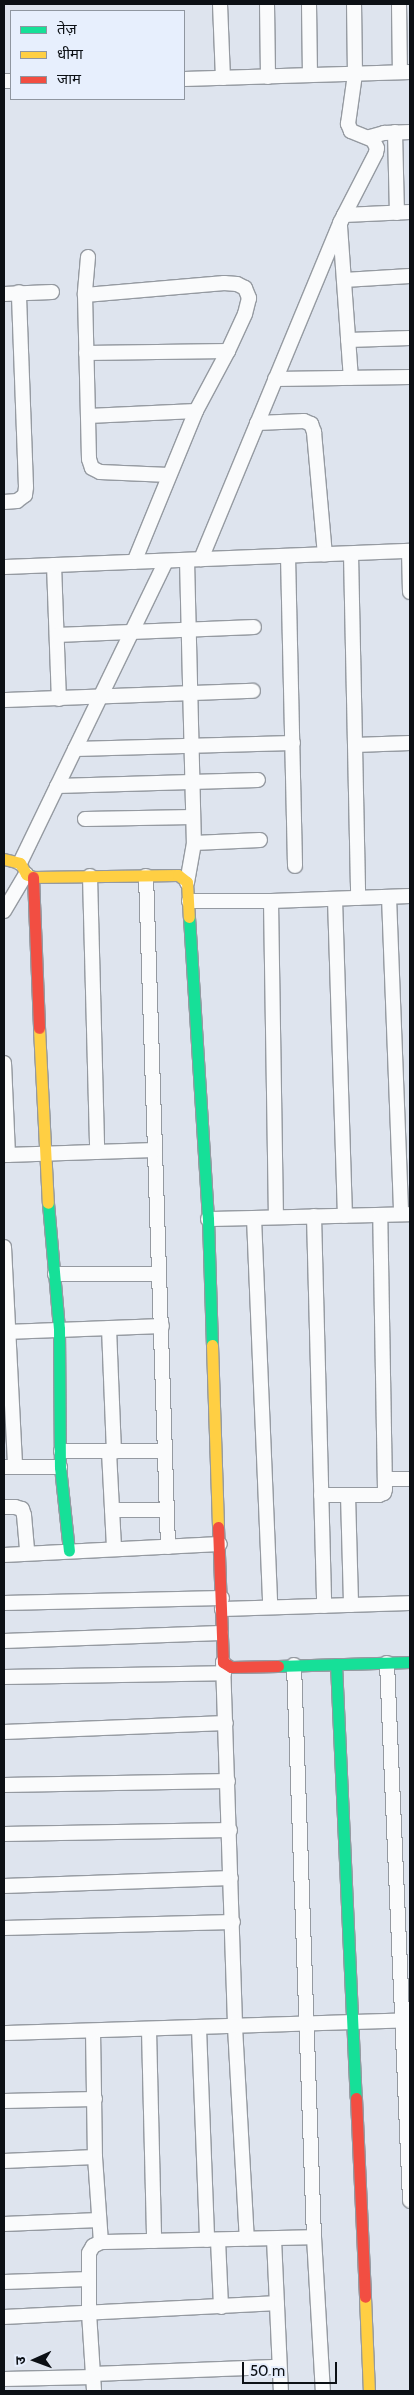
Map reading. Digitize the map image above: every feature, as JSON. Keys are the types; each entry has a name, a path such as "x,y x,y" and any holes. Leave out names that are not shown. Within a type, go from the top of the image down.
{"street":[{"path":"220,4 223,78"},
{"path":"268,4 268,77"},
{"path":"309,4 310,75"},
{"path":"354,4 355,74 349,128 355,134 370,137 395,132 410,132"},
{"path":"185,79 405,72 398,4"},
{"path":"342,219 404,213 395,132"},
{"path":"201,559 342,219 376,153 376,143 370,137"},
{"path":"342,219 351,378"},
{"path":"88,257 85,295 86,353 89,459 92,468 100,472 169,475"},
{"path":"344,280 410,276"},
{"path":"85,295 224,282 237,284 245,288 249,298 245,314 228,351 196,411 134,562"},
{"path":"4,502 18,501 25,495 26,487 19,292"},
{"path":"4,294 52,292"},
{"path":"348,340 410,338"},
{"path":"86,353 228,351"},
{"path":"275,379 410,377"},
{"path":"88,416 196,411"},
{"path":"257,423 304,421 311,424 314,432 325,555"},
{"path":"4,567 410,551 410,592"},
{"path":"351,554 358,898"},
{"path":"288,556 295,866"},
{"path":"187,560 194,843 187,882 208,1220 222,1603 221,1633 230,1830 235,2027 247,2239"},
{"path":"4,911 26,872 57,786 166,561"},
{"path":"54,565 58,699"},
{"path":"56,635 254,627"},
{"path":"4,700 253,691"},
{"path":"75,749 292,743"},
{"path":"355,745 410,743"},
{"path":"57,786 258,780"},
{"path":"85,819 193,817"},
{"path":"194,843 260,840"},
{"path":"4,859 14,860 26,872 44,1154 59,1329 60,1467 69,1551"},
{"path":"26,872 90,876 178,875 187,882"},
{"path":"90,876 97,1152"},
{"path":"146,876 168,1547"},
{"path":"189,901 272,901 410,896"},
{"path":"208,1220 406,1214 389,897"},
{"path":"335,899 345,1216"},
{"path":"272,901 276,1217"},
{"path":"4,1063 6,1155 155,1150"},
{"path":"321,1496 380,1495 384,1493 380,1215"},
{"path":"314,1216 324,1606"},
{"path":"254,1218 270,1607"},
{"path":"4,1247 9,1466 60,1467"},
{"path":"55,1274 159,1274"},
{"path":"5,1332 162,1326"},
{"path":"109,1328 114,1549"},
{"path":"61,1451 165,1451"},
{"path":"385,1478 410,1480"},
{"path":"348,1496 351,1605"},
{"path":"4,1507 15,1506 22,1510 27,1553"},
{"path":"112,1510 167,1510"},
{"path":"4,1554 220,1544"},
{"path":"4,1603 222,1603 270,1607 410,1603"},
{"path":"4,1641 221,1633"},
{"path":"4,1677 231,1667 410,1662"},
{"path":"387,1663 406,2020 410,2201"},
{"path":"336,1664 350,2022 369,2391"},
{"path":"294,1665 305,2024 322,2391"},
{"path":"4,1732 226,1723"},
{"path":"4,1785 228,1781"},
{"path":"4,1834 230,1830"},
{"path":"4,1886 231,1878"},
{"path":"4,1928 232,1922"},
{"path":"4,2033 149,2030 406,2020"},
{"path":"199,2028 213,2240 221,2307"},
{"path":"149,2030 154,2241"},
{"path":"93,2031 95,2158 101,2242"},
{"path":"4,2101 95,2099"},
{"path":"4,2161 95,2158"},
{"path":"4,2224 99,2220"},
{"path":"94,2381 89,2313 89,2253 93,2246 101,2242 314,2237"},
{"path":"274,2239 280,2391"},
{"path":"4,2282 89,2278"},
{"path":"4,2317 277,2303"},
{"path":"4,2379 94,2381 279,2367"}],"traffic: fast":[{"path":"189,917 208,1219 212,1345"},
{"path":"48,1203 59,1329 60,1467 69,1551"},
{"path":"278,1666 410,1662"},
{"path":"336,1664 356,2098"}],"traffic: slow":[{"path":"4,859 20,863 26,874 33,877 178,875 187,882 189,917"},
{"path":"39,1028 48,1203"},
{"path":"212,1345 218,1527"},
{"path":"365,2297 369,2391"}],"traffic: jam":[{"path":"33,877 39,1028"},
{"path":"218,1527 223,1662 231,1667 278,1666"},
{"path":"356,2098 365,2297"}]}
